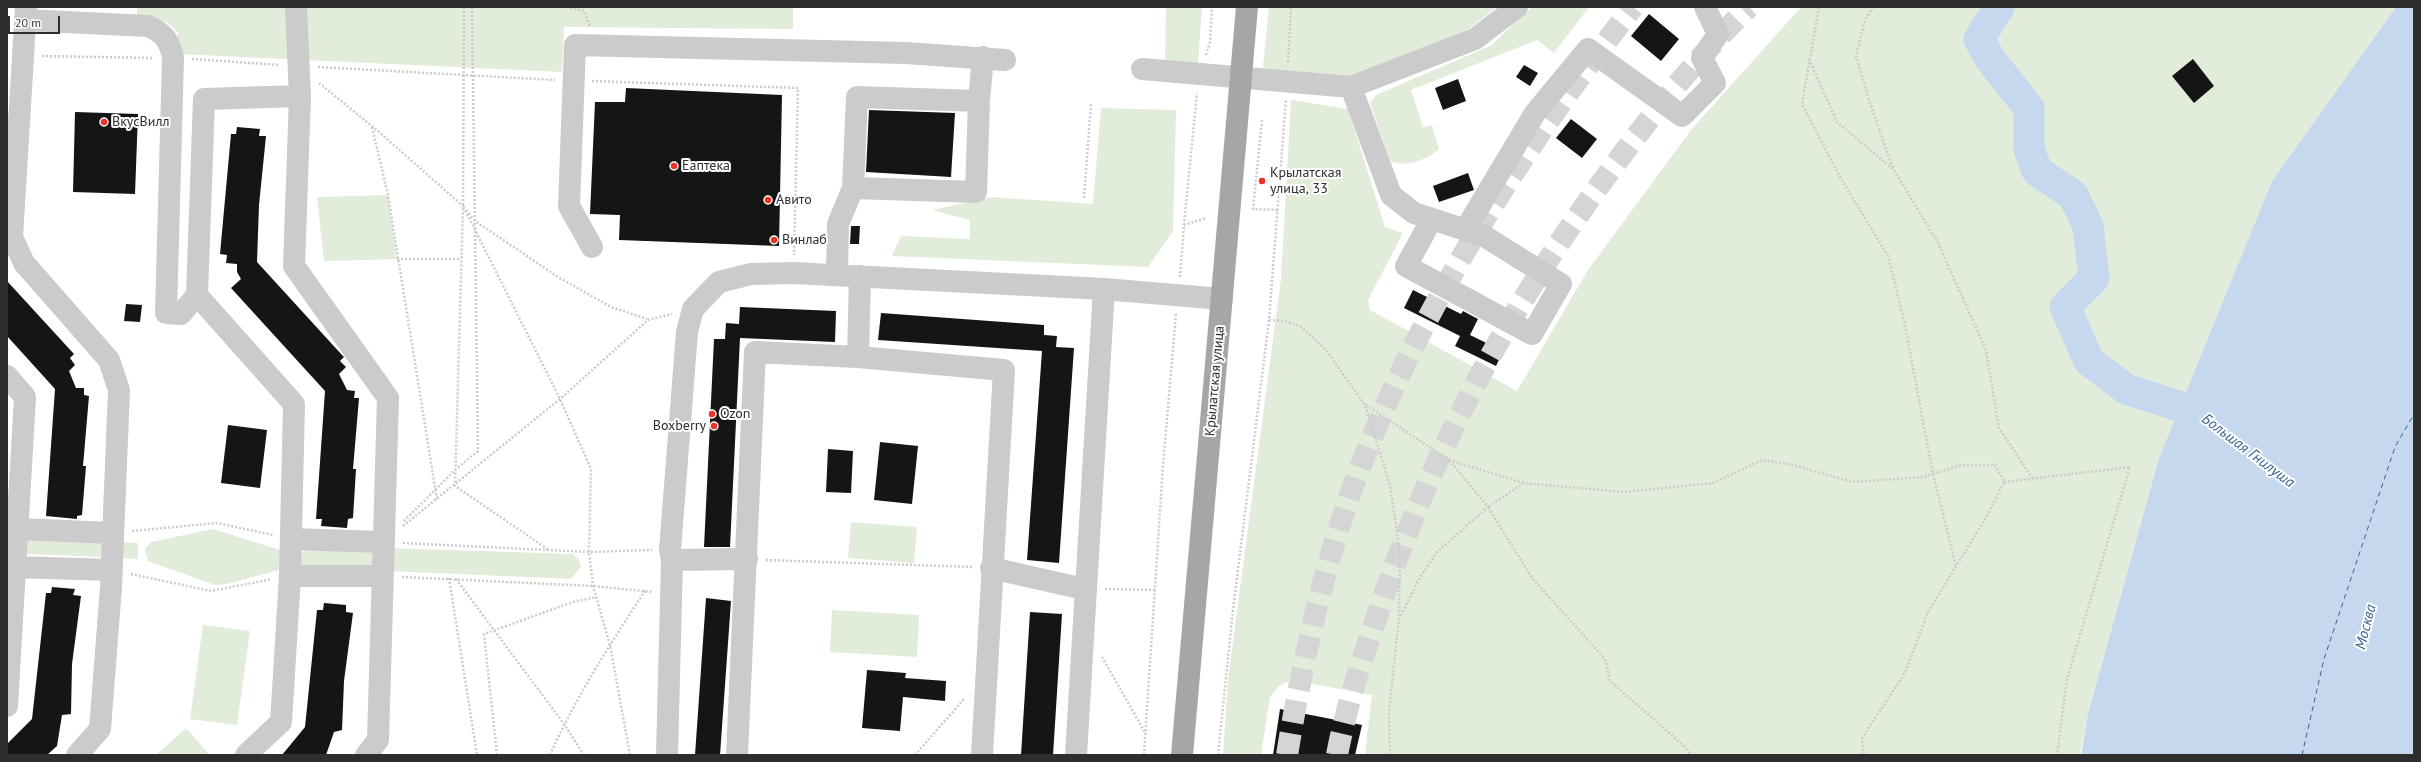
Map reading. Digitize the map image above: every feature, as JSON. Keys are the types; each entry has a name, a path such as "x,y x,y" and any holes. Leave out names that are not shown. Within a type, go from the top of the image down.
{"main road":[{"name":"Крылатская улица","path":"1182,755 1247,7"}],"lane":[{"path":"296,7 300,96 294,266 388,398 381,576 378,740 366,755"},
{"path":"1142,69 1351,87 1475,39 1517,7"},
{"path":"1465,230 1535,113 1588,49 1682,116 1715,83 1702,58 1718,34 1705,7"},
{"path":"77,755 100,729 112,570 119,390 109,360 24,263 12,237 14,87 23,56 25,14 148,26 161,32 170,44 173,58 166,313 181,314 197,295 204,98 300,96"},
{"path":"592,248 570,206 572,80 575,45 906,53 984,57 1005,60"},
{"path":"853,188 976,192 979,100 984,57"},
{"path":"1351,87 1391,195 1414,213 1484,236 1561,284 1532,334 1406,266 1432,219"},
{"path":"837,275 838,224 853,188 857,97 979,100"},
{"path":"667,755 671,555 687,332 693,310 719,282 751,274 793,273 1104,289 1222,299"},
{"path":"858,357 860,276"},
{"path":"1076,755 1084,627 1084,589 1104,289"},
{"path":"197,295 294,404 290,576 281,722 246,755"},
{"path":"737,755 747,560 755,352 858,357 1004,370 991,568 982,755"},
{"path":"7,376 26,397 7,706"},
{"path":"19,529 113,533"},
{"path":"291,539 382,542"},
{"path":"671,555 747,560"},
{"path":"15,566 112,570"},
{"path":"991,568 1084,589"},
{"path":"290,576 381,576"}],"path":[{"path":"455,486 463,206 462,74 464,7"},
{"path":"382,542 456,469 478,451 472,7"},
{"path":"566,7 584,11 598,45"},
{"path":"1144,755 1163,465 1195,104 1201,74 1210,42 1212,7"},
{"path":"1218,755 1232,610 1269,320 1287,82 1291,7"},
{"path":"1819,7 1802,104 1841,179 1888,256 1904,320 1932,474 1956,566"},
{"path":"1873,7 1865,20 1856,56 1868,97 1894,170 1945,257 1986,350 1999,428 2032,479"},
{"path":"23,56 173,58 572,80 798,88 793,273"},
{"path":"1809,59 1837,122 1894,170"},
{"path":"298,66 372,126 463,206 475,221 558,277 584,292 611,307 648,320"},
{"path":"1084,198 1091,103"},
{"path":"1262,120 1253,209 1278,210"},
{"path":"372,126 388,195 397,259 437,500"},
{"path":"463,206 560,399 591,469 589,552 593,586 610,645 630,755"},
{"path":"1184,225 1206,218"},
{"path":"397,259 461,259"},
{"path":"382,542 455,486 560,399 648,320 693,310"},
{"path":"1269,320 1284,321 1300,326 1326,350 1365,404 1390,485 1400,554 1399,618 1389,713 1390,755"},
{"path":"1365,404 1450,460 1524,483 1624,492 1713,483 1762,460 1789,464 1852,482 1924,477 1962,465 1995,465 2004,482"},
{"path":"1450,460 1488,507 1532,578 1605,659 1610,681 1684,746 1690,755"},
{"path":"2004,482 2130,467 2067,679 2057,755"},
{"path":"1864,755 1862,738 1905,673 1928,612 1987,516 2004,482"},
{"path":"1399,618 1420,577 1437,552 1488,507 1524,483"},
{"path":"455,486 549,550"},
{"path":"113,533 217,523 291,539"},
{"path":"382,542 671,555"},
{"path":"747,560 991,568"},
{"path":"112,570 211,591 290,576"},
{"path":"381,576 456,578 670,592"},
{"path":"449,578 477,755"},
{"path":"456,578 564,724 584,755"},
{"path":"1084,589 1155,590"},
{"path":"550,755 564,724 610,645 645,591"},
{"path":"497,755 484,634 574,602 597,598"},
{"path":"1100,653 1146,734"},
{"path":"915,755 967,697"}],"green space":[{"path":"137,7 793,7 793,29 564,27 562,72 178,54 178,33 168,23 137,19"},
{"path":"1166,7 1202,7 1198,63 1165,63"},
{"path":"1269,7 1497,7 1466,31 1350,77 1271,74 1263,67"},
{"path":"1532,7 1589,7 1554,53 1537,40 1411,90 1423,127 1432,125 1439,149 1416,162 1402,164 1390,161 1370,103 1376,95 1490,46"},
{"path":"1801,7 2396,7 2272,181 2159,458 2088,714 2080,755 1365,755 1372,695 1291,680 1279,686 1270,697 1261,755 1223,755 1228,679 1281,279 1291,100 1348,109 1385,227 1403,233 1368,300 1370,310 1517,391 1588,270 1691,130"},
{"path":"1101,108 1176,110 1173,231 1148,267 892,256 901,236 970,239 970,220 932,210 992,197 1093,204"},
{"path":"388,195 397,259 324,261 317,197"},
{"path":"851,522 917,527 914,563 848,558"},
{"path":"213,529 283,551 283,569 227,584 215,585 148,561 145,549 151,542"},
{"path":"24,537 104,541 104,557 23,554"},
{"path":"118,542 138,543 138,559 117,558"},
{"path":"390,548 572,554 579,559 581,567 571,579 389,571"},
{"path":"305,550 366,551 373,553 374,569 301,567 301,554"},
{"path":"832,610 919,615 917,657 830,652"},
{"path":"203,625 250,631 237,725 190,719"},
{"path":"186,728 208,753 205,755 156,755"}],"water":[{"name":"Москва","path":"2396,7 2414,7 2414,755 2081,755 2088,714 2159,458 2272,181"}],"building":[{"path":"1649,14 1679,39 1661,61 1631,36"},
{"path":"2193,59 2214,86 2194,103 2172,76"},
{"path":"1524,65 1538,73 1530,86 1516,77"},
{"path":"1458,79 1466,101 1443,110 1435,88"},
{"path":"626,88 782,95 779,246 619,240 620,215 590,214 595,102 625,102"},
{"path":"869,110 955,113 951,177 866,172"},
{"path":"75,112 138,114 135,194 73,192"},
{"path":"1571,119 1597,139 1582,158 1556,138"},
{"path":"237,127 260,129 259,136 266,136 259,205 257,262 344,357 340,361 346,367 339,374 347,390 355,391 354,398 359,398 353,469 356,469 353,518 348,519 347,528 321,526 322,519 316,519 325,391 231,288 241,279 237,272 237,264 226,263 227,255 220,254 231,134 236,134"},
{"path":"1468,173 1474,190 1439,202 1433,186"},
{"path":"851,226 860,226 859,244 850,244"},
{"path":"7,281 74,354 70,358 75,365 69,371 76,388 84,388 84,395 89,396 83,466 86,466 82,515 77,516 77,519 46,516 55,389 7,336"},
{"path":"1413,290 1461,314 1463,311 1478,319 1470,335 1503,351 1496,366 1455,346 1460,336 1404,308"},
{"path":"126,304 142,305 140,322 124,321"},
{"path":"740,307 836,311 835,342 740,338 730,547 704,547 714,339 725,339 726,323 739,324"},
{"path":"881,313 1044,325 1044,335 1057,336 1056,347 1074,348 1059,563 1027,560 1042,351 878,340"},
{"path":"228,425 267,430 260,488 221,483"},
{"path":"880,442 918,446 912,504 874,500"},
{"path":"828,449 853,451 851,493 826,492"},
{"path":"52,587 75,589 73,595 81,596 72,664 71,714 62,715 57,746 47,755 7,755 7,744 32,719 46,593 51,593"},
{"path":"706,598 731,601 720,755 695,755"},
{"path":"324,603 346,605 346,612 353,613 344,681 342,730 334,732 326,755 282,755 305,727 317,610 323,610"},
{"path":"1030,612 1062,614 1053,755 1021,755"},
{"path":"867,670 906,673 905,678 946,681 945,701 903,697 900,731 862,728"},
{"path":"1280,709 1362,725 1355,755 1273,755"}],"waterway":[{"name":"Большая Гнилуша","path":"1999,7 1979,39 1990,59 2029,108 2029,149 2037,171 2073,195 2088,226 2094,278 2065,307 2089,361 2126,389 2197,412 2216,427"}],"ferry route":[{"path":"2302,755 2324,659 2395,447 2414,414"}],"tunnel":[{"path":"1287,755 1308,644 1329,561 1362,463 1391,394 1424,325 1461,258 1501,192 1588,66 1633,7"},
{"path":"1337,755 1360,665 1400,551 1425,490 1452,431 1481,374 1547,262 1583,208 1682,78 1749,7"}],"place":[{"name":"ВкусВилл","path":"104,122"},
{"name":"Еаптека","path":"674,166"},
{"name":"Крылатская улица, 33","path":"1262,181"},
{"name":"Авито","path":"768,200"},
{"name":"Винлаб","path":"774,240"},
{"name":"Ozon","path":"712,414"},
{"name":"Boxberry","path":"714,426"}]}
